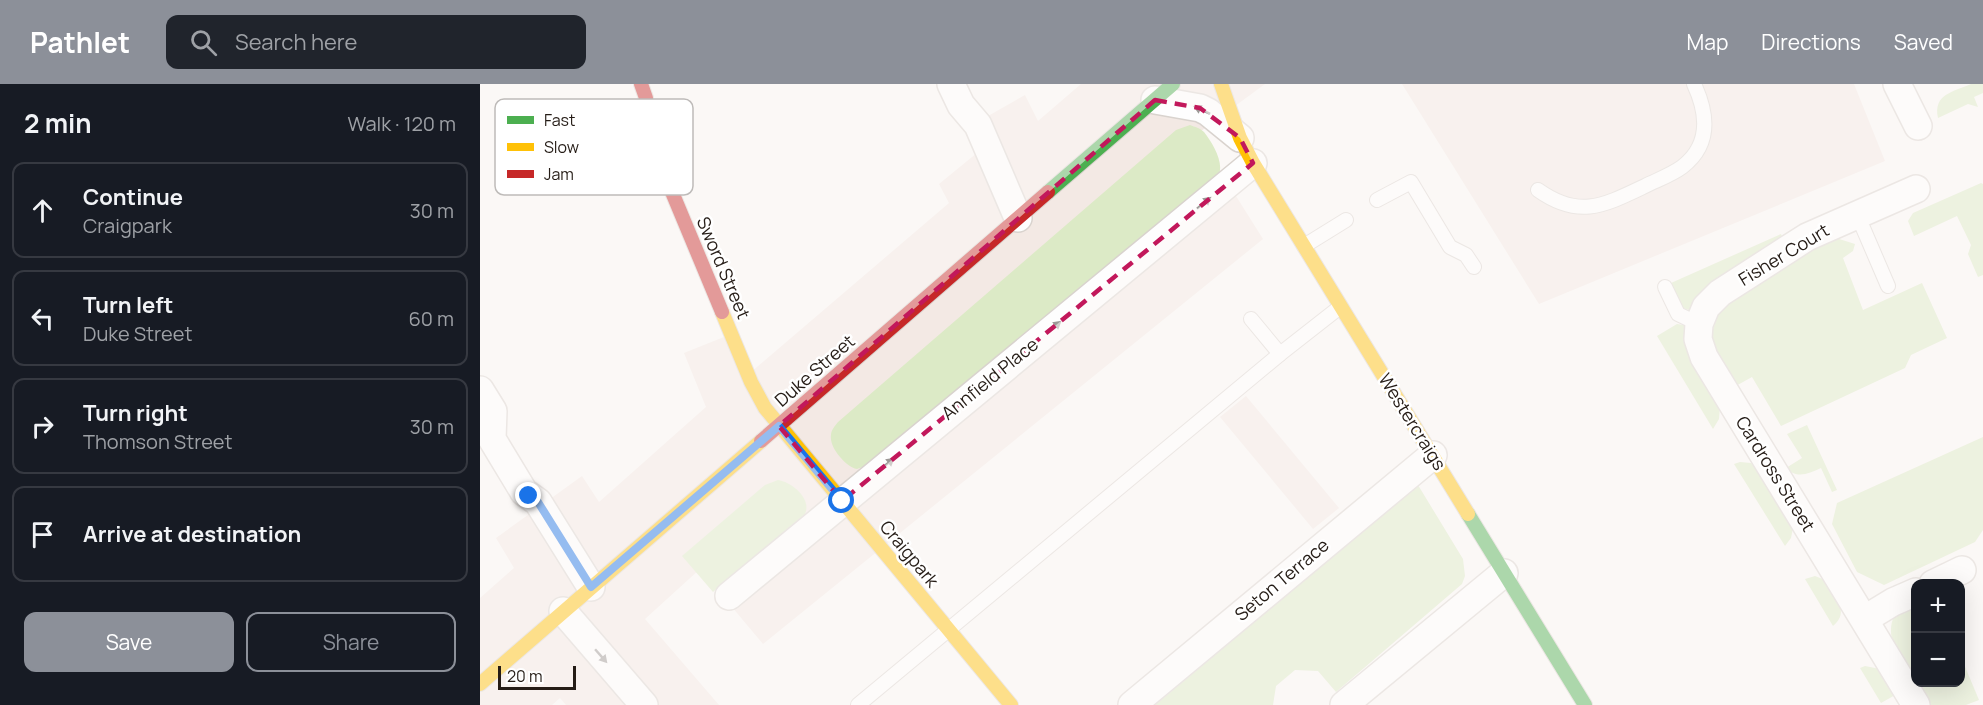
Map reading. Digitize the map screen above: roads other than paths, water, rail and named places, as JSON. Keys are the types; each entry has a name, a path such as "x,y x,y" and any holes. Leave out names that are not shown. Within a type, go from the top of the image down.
{"street":[{"name":"Sword Street","path":"641,84 646,99"},
{"path":"951,84 961,105 978,125 1018,218"},
{"name":"Westercraigs","path":"1221,84 1240,138 1253,163 1585,705"},
{"path":"1907,87 1918,126"},
{"name":"Duke Street","path":"480,684 1164,92"},
{"name":"Westercraigs","path":"1164,92 1209,112 1240,138"},
{"name":"Annfield Place","path":"729,596 1253,163"},
{"name":"Fisher Court","path":"1699,324 1706,307 1720,293 1807,237 1916,189"},
{"name":"Sword Street","path":"673,195 751,382 765,408 779,426"},
{"name":"Cardross Street","path":"1699,324 1698,339 1704,357 1916,705"},
{"path":"480,390 493,411 492,439 524,492 538,502 591,587"},
{"name":"Craigpark","path":"779,426 1011,705"},
{"name":"Seton Terrace","path":"1132,705 1433,455"},
{"path":"1943,579 1962,570"},
{"path":"1344,705 1504,573"},
{"path":"1865,619 1911,594"},
{"path":"563,611 644,705"}],"lane":[{"path":"1538,190 1564,206 1586,207 1605,204 1681,167 1695,154 1704,131 1705,114 1694,84"},
{"path":"1377,200 1411,182 1450,247 1466,255 1474,267"},
{"path":"1857,214 1888,286"},
{"path":"1304,246 1346,220"},
{"path":"1665,287 1678,314 1699,324"},
{"path":"858,705 1280,354 1340,307"},
{"path":"1251,319 1280,354"}]}
